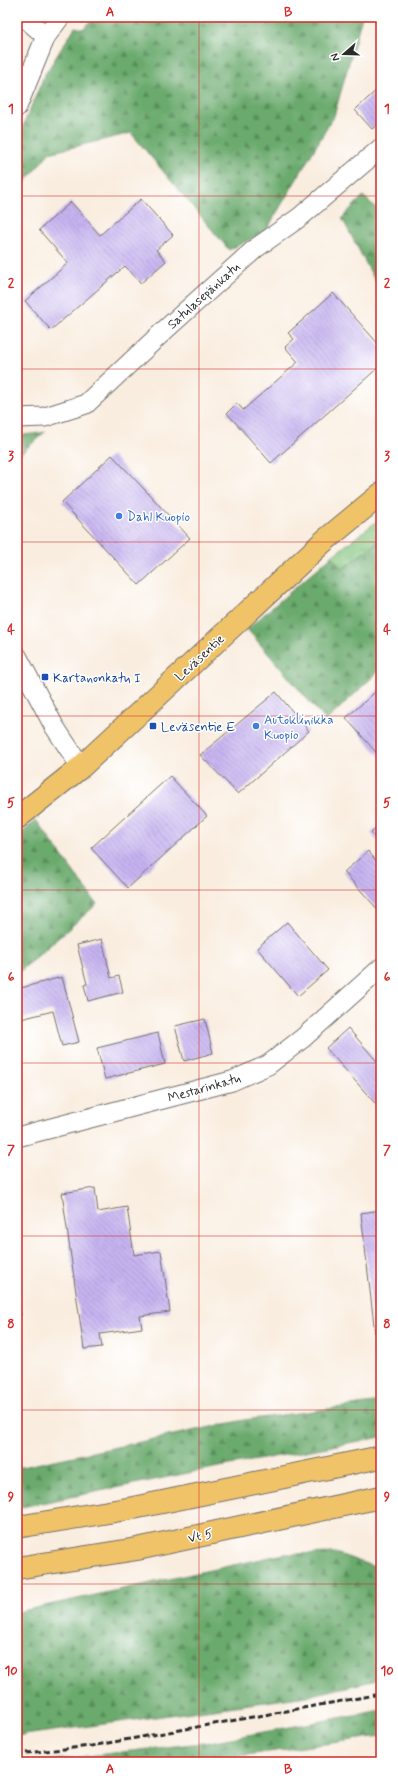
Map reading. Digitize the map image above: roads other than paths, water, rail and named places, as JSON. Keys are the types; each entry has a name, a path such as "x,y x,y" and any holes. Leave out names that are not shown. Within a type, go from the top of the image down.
{"main road":[{"name":"Leväsentie","path":"17,818 81,767 323,542 381,494"},
{"path":"17,1527 133,1508 381,1457"},
{"name":"Vt 5","path":"17,1568 137,1549 381,1497"}],"street":[{"path":"24,17 46,36"},
{"path":"17,107 46,36 60,17"},
{"name":"Satulasepänkatu","path":"17,418 45,417 86,404 167,328 256,248 300,218 381,148"},
{"path":"17,656 54,726 81,767"},
{"name":"Mestarinkatu","path":"17,1137 232,1081 268,1065 303,1038 381,968"}],"railway":[{"path":"17,1754 91,1746 381,1694"}],"place":[{"name":"Dahl Kuopio","path":"119,516"},
{"name":"Kartanonkatu I","path":"45,677"},
{"name":"Leväsentie E","path":"153,726"},
{"name":"Autoklinikka Kuopio","path":"256,726"}]}
